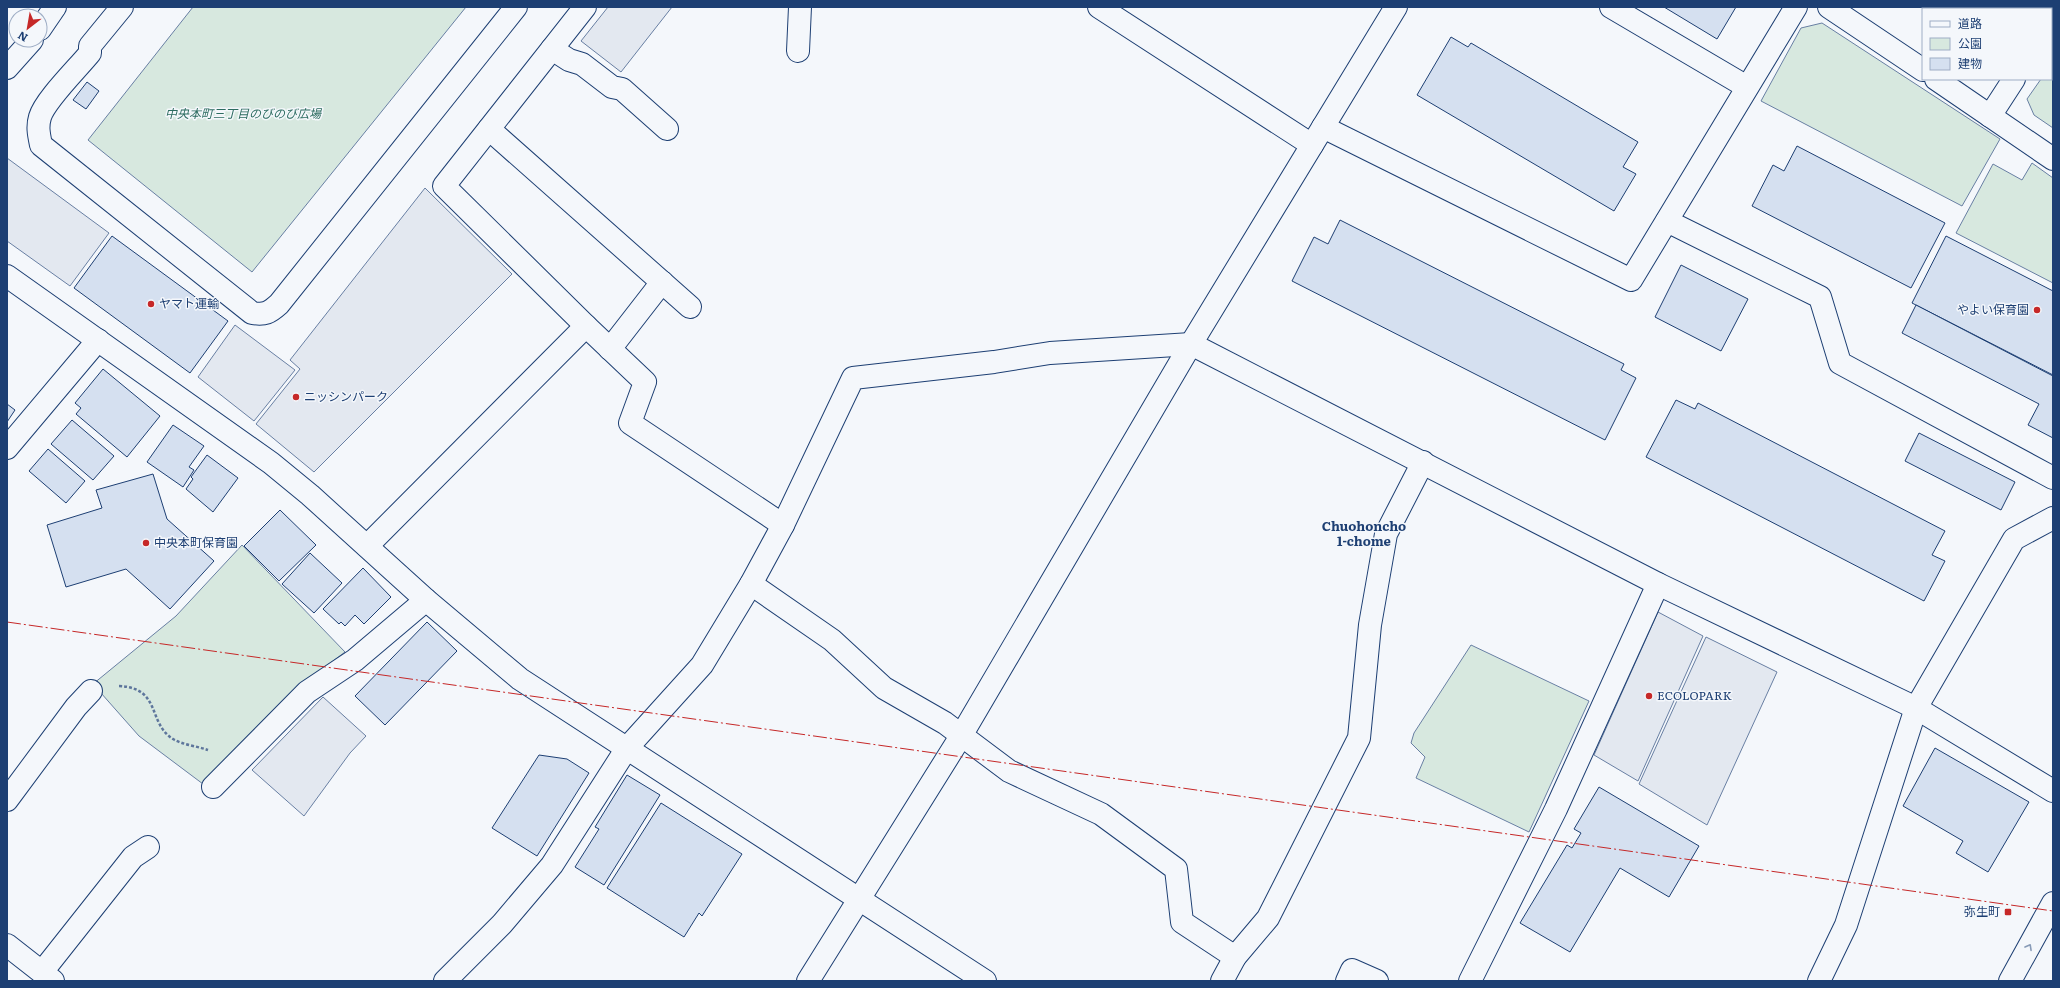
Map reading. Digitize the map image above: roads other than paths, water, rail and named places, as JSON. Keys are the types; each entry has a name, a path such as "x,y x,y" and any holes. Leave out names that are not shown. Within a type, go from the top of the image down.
{"main road":[{"path":"48,17 55,7"},
{"path":"122,7 90,46 90,53 40,116 38,132 41,145 252,312 261,314 270,313 279,304 516,7"},
{"path":"585,7 444,186 645,382 630,423 783,525"},
{"path":"798,51 800,7"},
{"path":"1099,7 1317,136 1631,280 1796,7"},
{"path":"808,981 961,736 1192,344 1396,7"},
{"path":"1611,7 1747,87"},
{"path":"1829,7 1922,69"},
{"path":"7,68 25,48"},
{"path":"552,49 569,60 582,64 612,87 622,89 667,129"},
{"path":"1937,80 2053,159"},
{"path":"1990,116 2013,80"},
{"path":"489,129 690,308"},
{"path":"1667,221 1820,298 1840,363 2053,478"},
{"path":"7,276 271,463 310,495 426,600 520,680 986,981"},
{"path":"610,349 662,282"},
{"path":"367,546 586,326"},
{"path":"7,448 98,340"},
{"path":"445,981 502,924 552,865 627,748 702,665 751,584 783,525 853,378 994,362 1050,353 1192,344 1658,584 1916,708 2053,791"},
{"path":"1222,981 1235,957 1268,918 1359,738 1370,625 1386,534 1423,462"},
{"path":"1819,981 1846,925 1916,708 2014,539 2053,518"},
{"path":"751,584 832,640 884,688 945,723 1009,770 1101,814 1176,869 1182,922 1235,957"},
{"path":"1470,981 1556,809 1658,584"},
{"path":"213,787 306,692 355,660 426,600"},
{"path":"7,800 76,707 91,692"},
{"path":"7,945 48,976 133,857 148,847"},
{"path":"2010,981 2053,903"},
{"path":"1347,981 1352,970 1377,981"}],"place":[{"name":"ヤマト運輸","path":"151,304"},
{"name":"やよい保育園","path":"2037,310"},
{"name":"ニッシンパーク","path":"296,397"},
{"name":"中央本町保育園","path":"146,543"},
{"name":"ECOLOPARK","path":"1649,696"},
{"name":"弥生町","path":"2008,912"}],"district":[{"name":"Chuohoncho 1-chome","path":"1364,534"}],"park label":[{"name":"中央本町三丁目のびのび広場","path":"243,114"}]}
